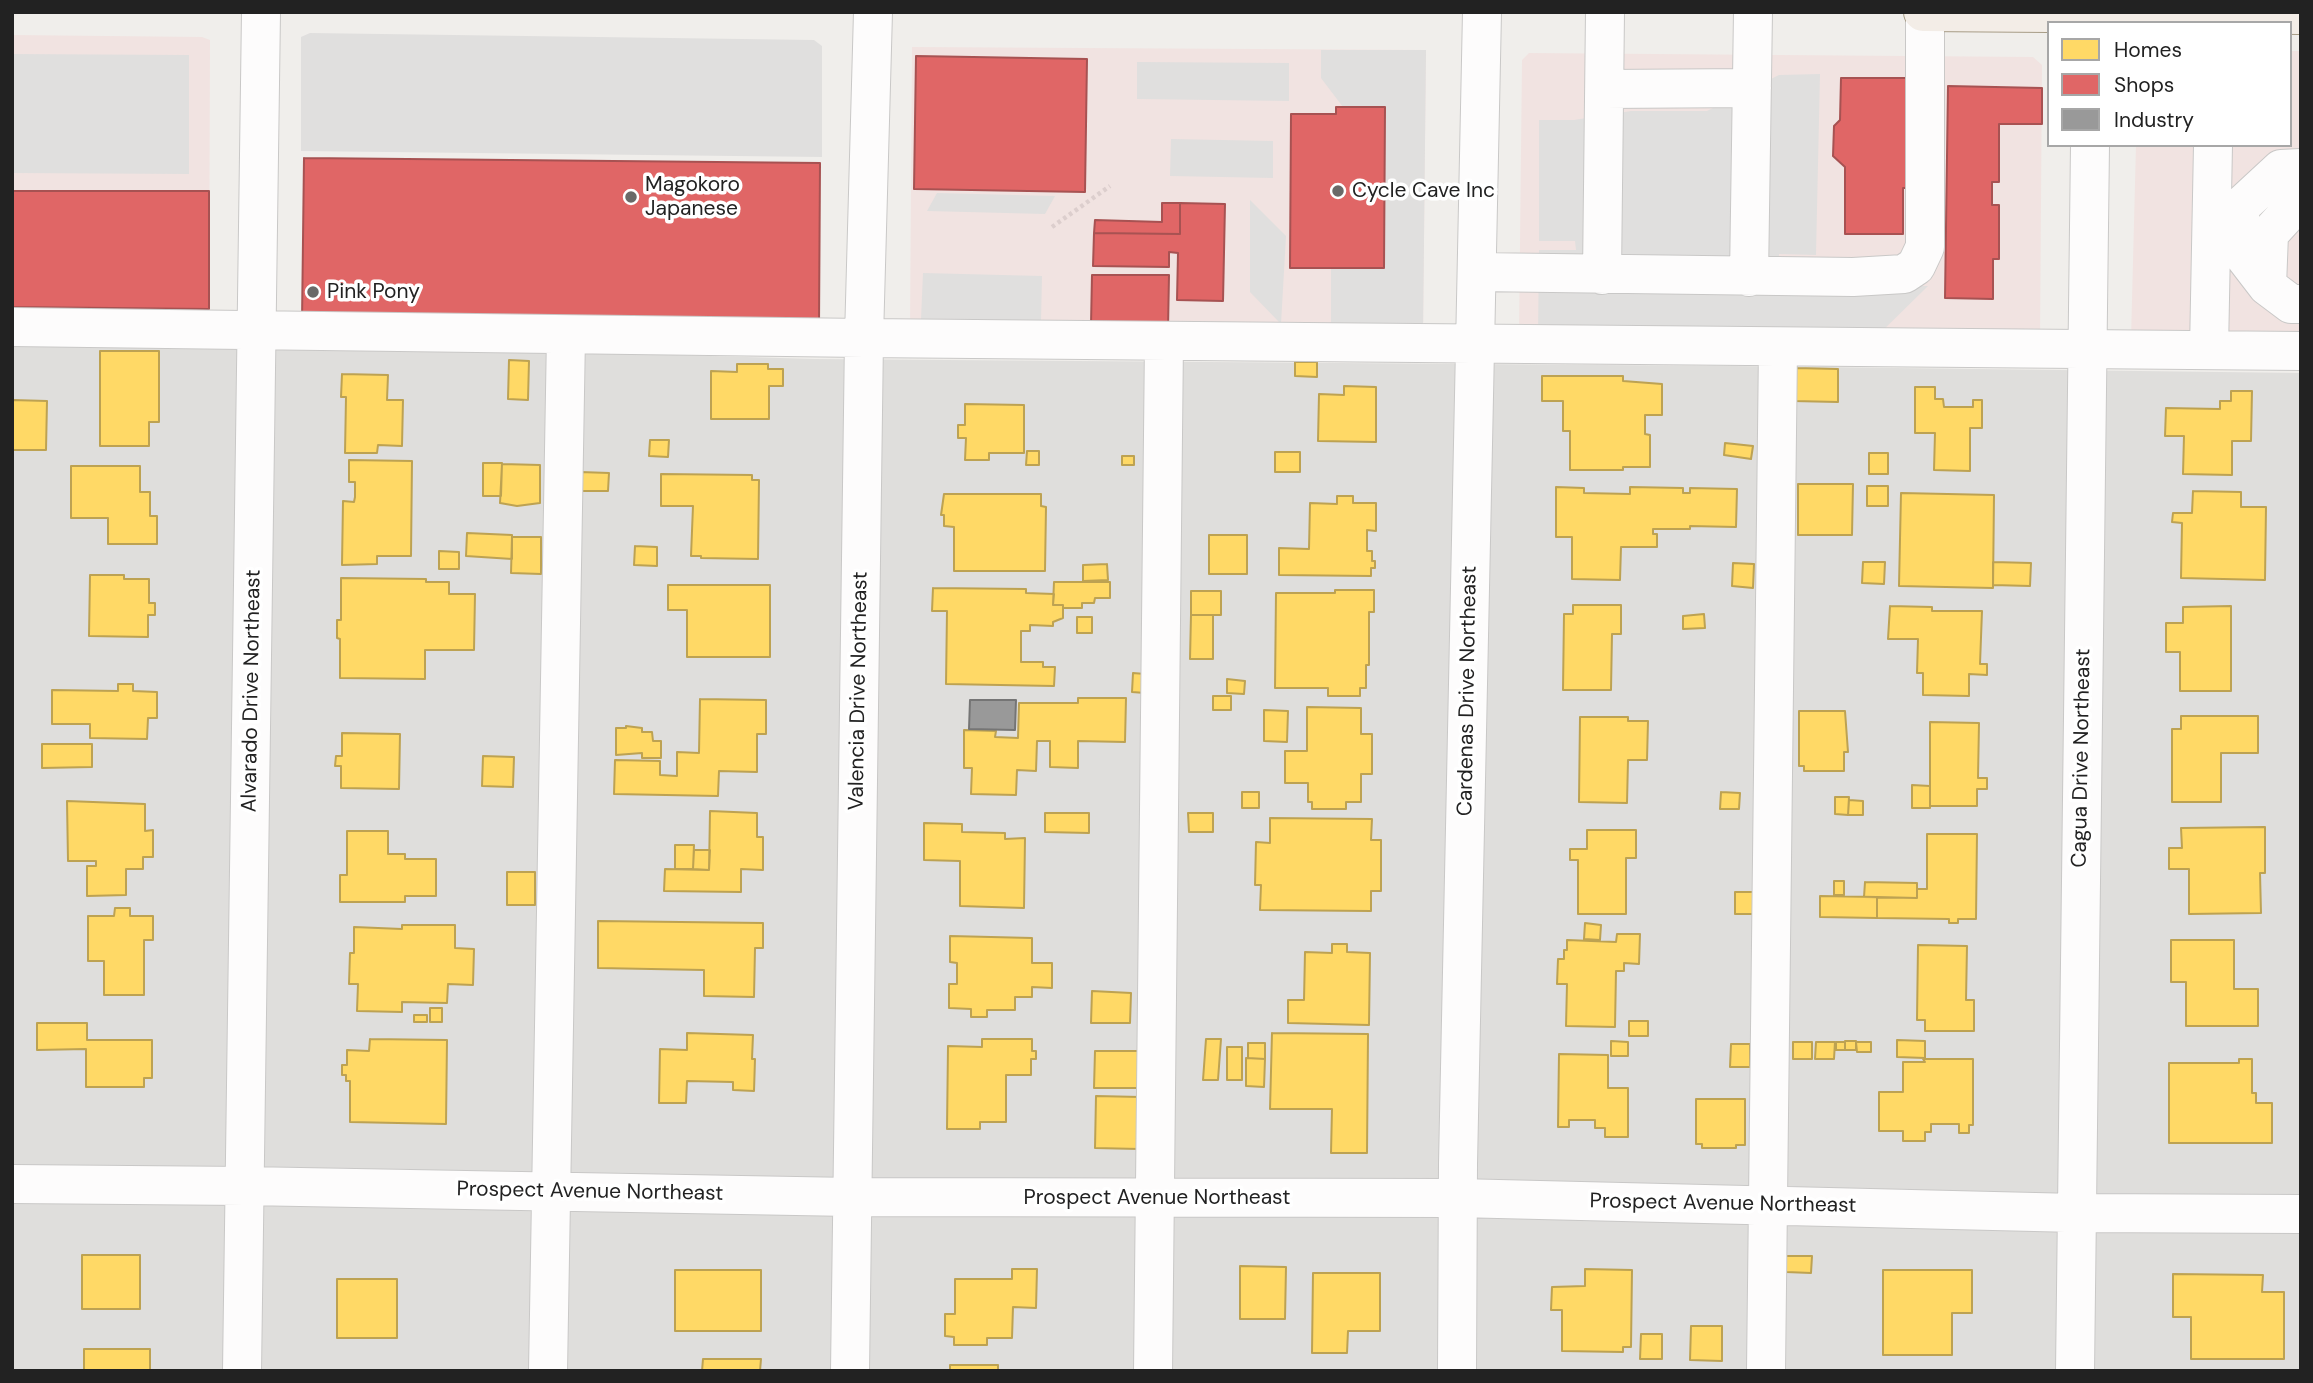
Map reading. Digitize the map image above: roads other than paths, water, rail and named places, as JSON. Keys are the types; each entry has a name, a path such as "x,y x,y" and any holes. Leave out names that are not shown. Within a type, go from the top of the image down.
{"main road":[{"path":"1924,12 2213,19 2301,15"}],"street":[{"name":"Alvarado Drive Northeast","path":"242,1371 261,12"},
{"name":"Valencia Drive Northeast","path":"850,1371 864,338 873,12"},
{"name":"Cardenas Drive Northeast","path":"1457,1371 1457,1198 1482,12"},
{"path":"1602,275 1605,12"},
{"path":"1749,276 1753,12"},
{"path":"1477,272 1749,276 1904,274 1916,266 1925,247 1924,12"},
{"path":"1605,89 1752,88"},
{"name":"Cagua Drive Northeast","path":"2075,1371 2090,147"},
{"path":"2209,350 2213,147"},
{"path":"2301,168 2281,169 2241,206 2237,247 2267,286 2291,304 2301,304"},
{"path":"2267,286 2269,234 2301,199"},
{"path":"12,327 1475,345 2301,351"},
{"path":"548,1371 566,335"},
{"path":"1153,1371 1164,341"},
{"path":"1766,1371 1778,347"},
{"name":"Prospect Avenue Northeast","path":"12,1184 851,1197 1457,1198 2077,1213 2301,1214"}],"place":[{"name":"Cycle Cave Inc","path":"1338,191"},
{"name":"Magokoro Japanese","path":"631,197"},
{"name":"Pink Pony","path":"313,292"}]}
